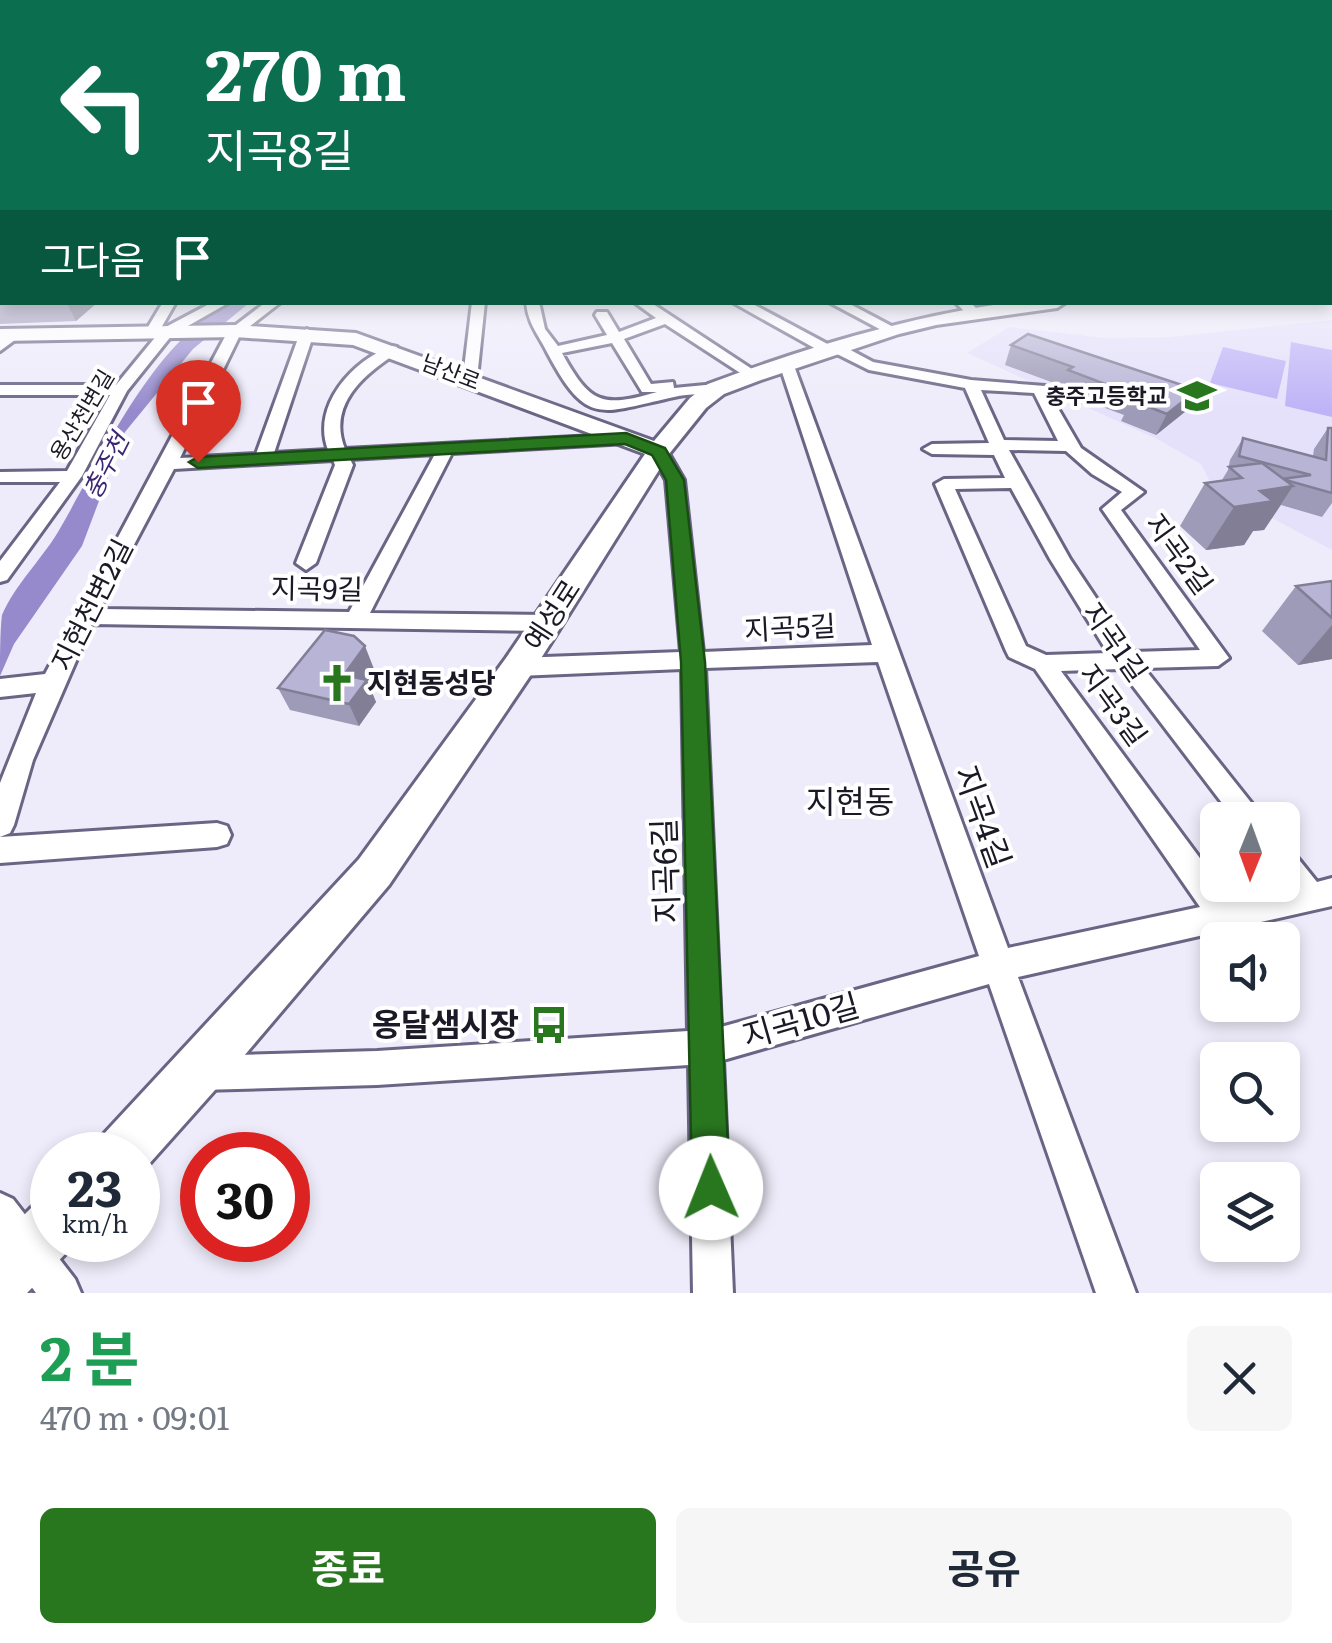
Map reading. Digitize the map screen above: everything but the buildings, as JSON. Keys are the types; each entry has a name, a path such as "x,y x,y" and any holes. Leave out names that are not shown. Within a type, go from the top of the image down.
{"main road":[{"name":"예성로","path":"142,1132 374,872 548,623 659,452 698,403 703,388 967,308 1012,305"},
{"name":"남산로","path":"160,332 235,331 356,338 659,452"},
{"path":"5,339 160,332"}],"street":[{"path":"160,332 169,305"},
{"name":"용산천변길","path":"0,576 72,476 120,390 160,332 218,305"},
{"name":"지현천변2길","path":"0,825 11,782 52,682 86,616 235,331 271,305"},
{"path":"465,377 472,369 479,305"},
{"path":"532,305 534,328 554,351 583,400 610,410 703,388"},
{"path":"644,305 753,375"},
{"path":"744,305 868,366 971,386"},
{"path":"841,305 892,330"},
{"path":"602,315 647,389 680,383 703,388"},
{"path":"554,351 615,338 664,319"},
{"path":"264,459 307,334"},
{"path":"306,563 344,464 332,438 336,398 392,350"},
{"name":"지곡4길","path":"786,363 1116,1293"},
{"name":"지곡2길","path":"971,386 1040,389 1066,446 1087,465 1135,492 1111,510 1218,658 1124,659"},
{"name":"지곡1길","path":"971,386 1015,483 1124,659 1237,802"},
{"path":"0,390 120,390"},
{"path":"166,464 626,438"},
{"path":"932,449 1066,446"},
{"path":"356,619 446,449"},
{"name":"지곡6길","path":"659,452 675,480 693,662 714,1293"},
{"path":"0,477 72,476"},
{"name":"지곡3길","path":"1015,483 944,484 1017,651 1044,663 1225,917"},
{"name":"지곡9길","path":"86,616 548,623"},
{"name":"지곡5길","path":"518,667 886,653"},
{"path":"1044,663 1124,659"},
{"path":"0,688 52,682"},
{"path":"0,850 218,834"},
{"path":"1300,876 1321,894"},
{"name":"지곡10길","path":"198,1073 376,1068 708,1048 998,966 1321,894"}],"shaded area":[{"name":"충주고등학교","path":"1332,320 1332,550 1212,486 1201,464 1157,439 967,353 1009,327 1105,338 1170,337"},
{"path":"1291,342 1332,350 1332,417 1285,406"},
{"path":"1223,347 1286,361 1277,399 1210,383"}],"water":[{"name":"충주천","path":"227,305 247,305 193,349 125,432 82,546 14,644 0,676 2,615 14,593 58,532 153,373 202,321"}],"place":[{"name":"충주고등학교","path":"1197,396"},
{"name":"지현동성당","path":"337,683"},
{"name":"옹달샘시장","path":"549,1025"}],"district":[{"name":"지현동","path":"850,802"}],"route":[{"path":"198,462 626,438 659,452 675,480 693,662 711,1188"}]}
